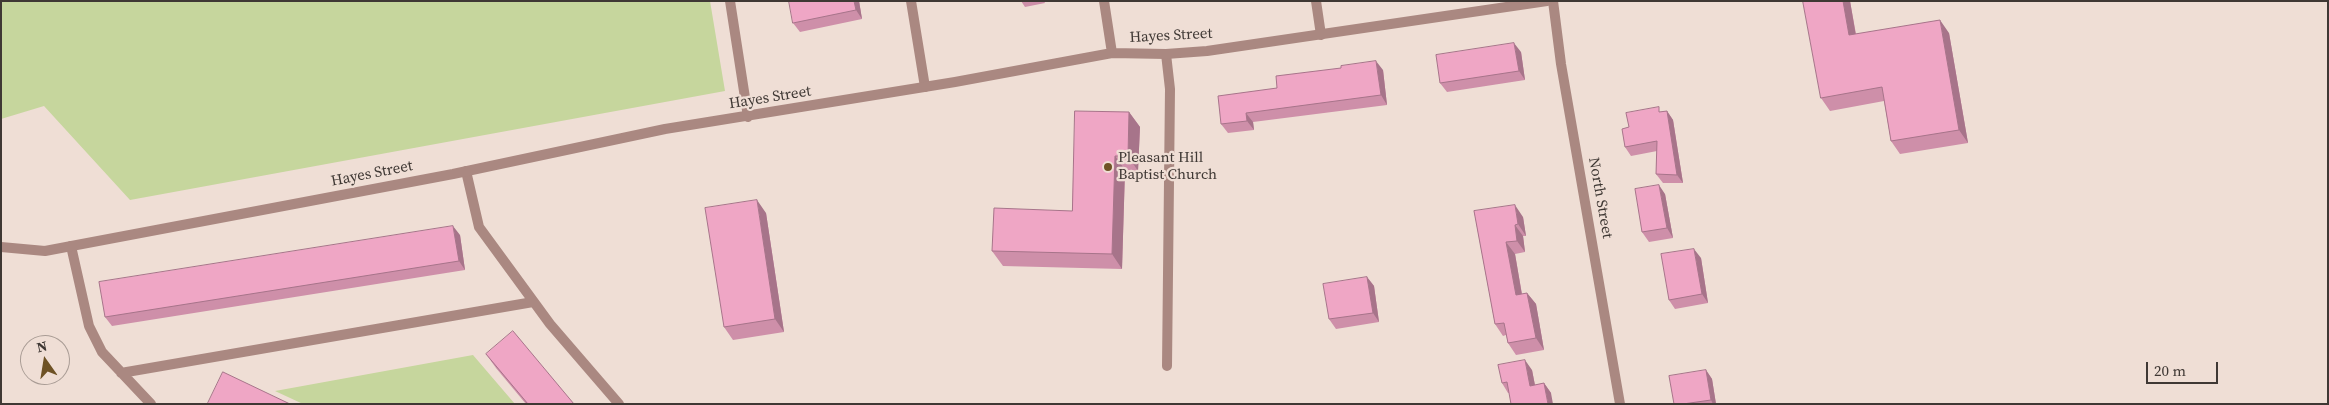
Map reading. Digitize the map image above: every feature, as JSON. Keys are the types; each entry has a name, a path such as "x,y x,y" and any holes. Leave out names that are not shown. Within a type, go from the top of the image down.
{"street":[{"path":"730,1 748,117"},
{"path":"911,1 926,87"},
{"path":"1104,1 1112,53"},
{"path":"1316,1 1321,35"},
{"name":"Hayes Street","path":"1,247 45,251 466,171 665,129 926,87 1112,53 1166,54 1207,51 1547,1"},
{"name":"North Street","path":"1553,1 1561,64 1620,402"},
{"path":"1166,54 1170,89 1167,366"},
{"path":"466,171 479,227 550,324 619,404"},
{"path":"71,246 89,326 102,352 151,404"},
{"path":"121,373 533,302"}],"green space":[{"path":"1,1 710,1 725,91 130,200 44,106 1,119"},
{"path":"473,355 515,404 303,404 275,391"}],"building":[{"path":"789,1 854,1 856,10 793,23"},
{"path":"1803,1 1843,1 1849,35 1940,20 1959,130 1891,141 1882,87 1821,98"},
{"path":"1514,43 1519,71 1440,83 1436,55"},
{"path":"1376,61 1381,95 1246,113 1247,121 1221,124 1218,96 1277,88 1276,76 1341,68 1341,66"},
{"path":"1659,107 1659,112 1667,111 1677,175 1656,174 1657,141 1625,147 1622,129 1629,127 1626,113"},
{"path":"1075,111 1129,112 1128,156 1115,156 1112,254 992,251 994,208 1072,211"},
{"path":"1659,185 1667,228 1642,232 1635,189"},
{"path":"757,200 775,319 724,327 705,208"},
{"path":"1515,205 1518,224 1515,225 1517,241 1506,242 1516,295 1527,293 1536,338 1508,343 1504,323 1495,324 1474,211"},
{"path":"453,226 459,261 105,317 99,282"},
{"path":"1694,249 1702,294 1669,300 1661,254"},
{"path":"1367,277 1373,313 1329,319 1323,284"},
{"path":"513,331 574,404 528,404 486,354"},
{"path":"1525,360 1530,386 1544,383 1548,404 1511,404 1507,382 1502,383 1498,365"},
{"path":"1706,370 1711,400 1674,404 1669,376"},
{"path":"223,372 290,404 209,404"}],"place":[{"name":"Pleasant Hill Baptist Church","path":"1108,167"}]}
